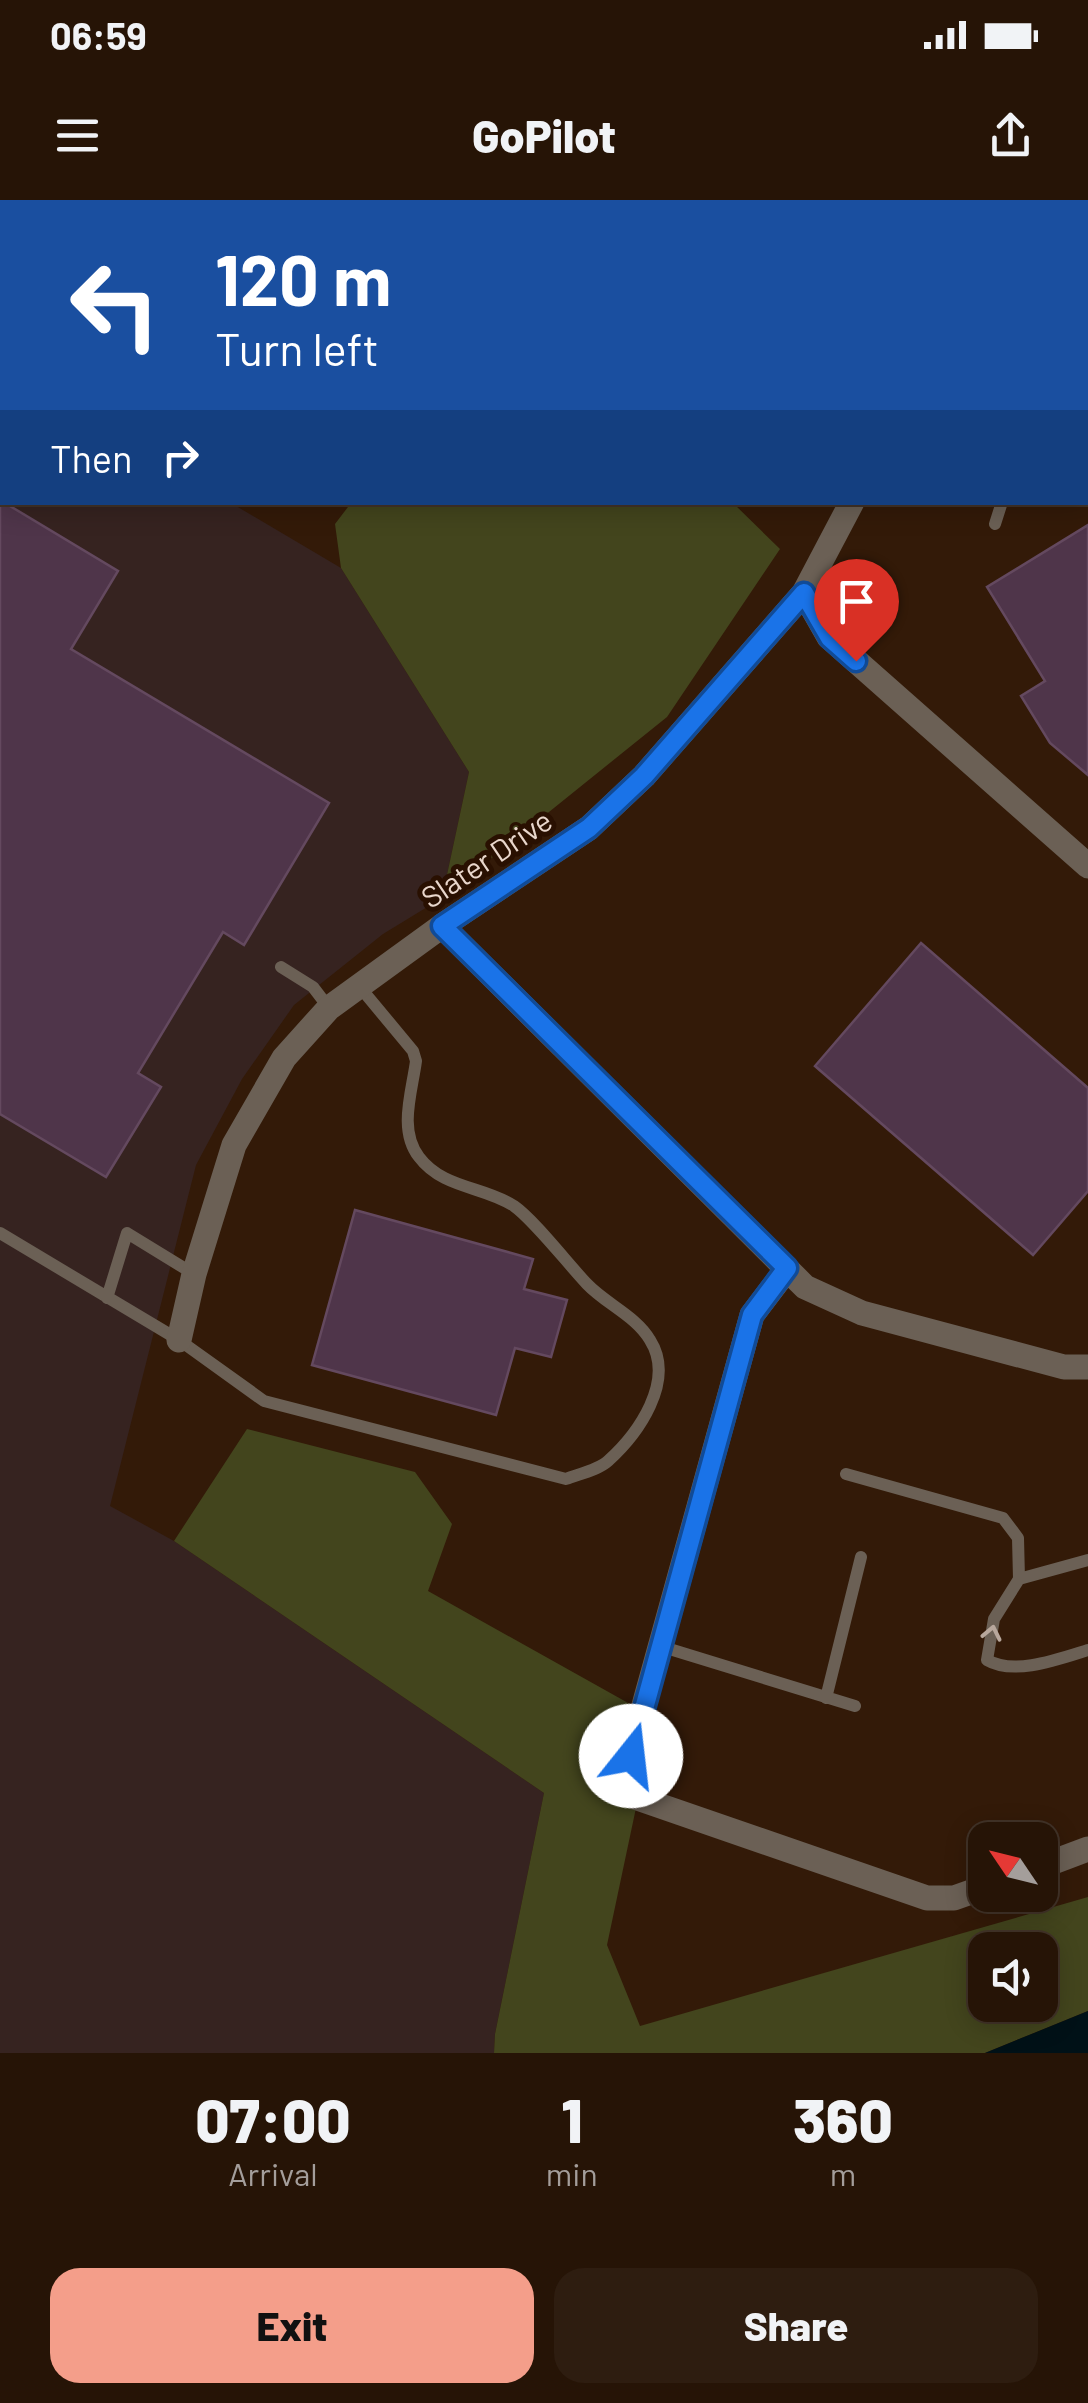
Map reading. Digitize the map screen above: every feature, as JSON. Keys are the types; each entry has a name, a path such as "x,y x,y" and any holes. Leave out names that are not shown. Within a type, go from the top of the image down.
{"street":[{"name":"Slater Drive","path":"180,1340 194,1274 234,1146 284,1058 329,1008 442,926 589,828 644,776 804,593 850,505"},
{"path":"804,593 830,638 1088,866"},
{"path":"442,926 805,1287 862,1312 1064,1367 1088,1367"},
{"path":"787,1268 752,1315 620,1792 927,1898 954,1898 968,1893"},
{"path":"1058,1860 1088,1849"}],"lane":[{"path":"995,524 1001,505"},
{"path":"282,966 313,988 329,1008"},
{"path":"0,1233 180,1340 264,1400 566,1479 606,1464 654,1398 659,1381 651,1341 631,1319 591,1288 514,1206 438,1175 419,1157 410,1143 408,1129 416,1061 413,1051 359,986"},
{"path":"107,1298 127,1233 194,1274"},
{"path":"846,1474 1003,1518 1018,1538 1018,1579 994,1618 987,1660 1000,1668 1057,1660 1088,1650"},
{"path":"826,1698 862,1557"},
{"path":"1018,1579 1088,1560"},
{"path":"663,1647 855,1706"}],"shaded area":[{"path":"0,505 234,505 341,568 469,772 442,898 383,934 294,1005 242,1079 196,1165 110,1506 174,1541 544,1793 494,2053 0,2053"},
{"path":"1088,2011 1088,2053 985,2053"}],"green space":[{"path":"349,505 735,505 780,549 667,717 442,898 469,772 341,568 335,524"},
{"path":"247,1429 415,1472 452,1524 428,1591 655,1718 607,1945 640,2026 1036,1912 1058,1912 1058,1906 1088,1897 1088,2011 985,2053 494,2053 544,1793 174,1541"}],"building":[{"path":"0,505 8,505 118,571 71,649 329,803 244,945 223,932 138,1073 161,1087 106,1177 0,1114"},
{"path":"1088,525 1088,775 1050,743 1021,696 1045,681 987,587"},
{"path":"921,943 1088,1088 1088,1191 1033,1255 815,1066"},
{"path":"355,1210 533,1259 524,1289 567,1300 551,1357 515,1348 496,1415 312,1365"}],"route":[{"path":"631,1756 752,1315 787,1268 442,926 589,828 702,713 804,593 830,638 856,661"}]}
